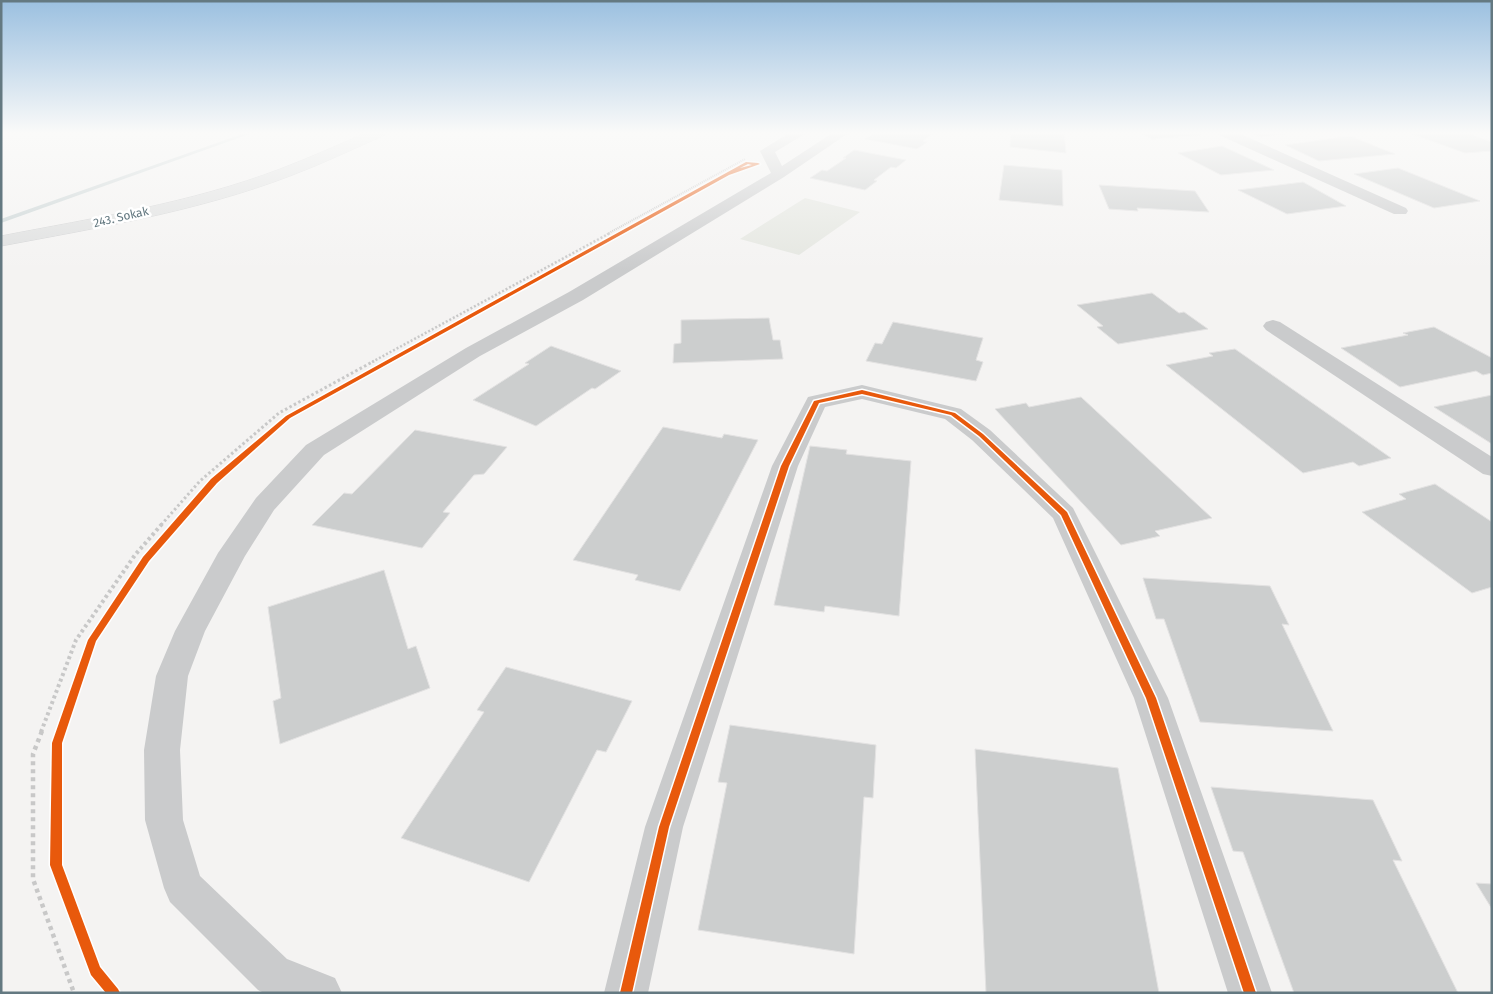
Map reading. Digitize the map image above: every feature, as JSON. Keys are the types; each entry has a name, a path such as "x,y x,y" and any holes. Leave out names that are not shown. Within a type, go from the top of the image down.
{"street":[{"name":"243. Sokak","path":"1,241 102,222 200,199 267,178"},
{"path":"320,993 273,975 184,888 164,820 162,750 172,676 190,631 232,553 265,504 315,450 473,352 576,296 749,178"},
{"path":"1329,178 1400,210"},
{"path":"1273,326 1492,468"},
{"path":"626,993 664,827 785,466 816,402 862,392 953,414 981,435 1064,514 1151,698 1250,993"}],"path":[{"path":"288,417 718,178"}],"shaded area":[{"path":"805,198 860,212 799,255 740,239"}],"building":[{"path":"812,178 876,178 874,180 877,181 865,190"},
{"path":"1002,178 1062,178 1063,206 999,200"},
{"path":"1364,178 1424,178 1480,201 1434,208"},
{"path":"1303,182 1346,206 1287,214 1238,190"},
{"path":"1099,185 1195,191 1209,212 1137,208 1138,211 1109,209"},
{"path":"1152,293 1179,313 1184,312 1208,329 1118,344 1097,327 1103,326 1077,305"},
{"path":"769,318 773,340 780,340 783,359 673,363 674,344 681,343 681,320"},
{"path":"893,322 983,338 976,360 983,362 976,381 866,361 875,343 882,344"},
{"path":"1434,327 1492,358 1492,373 1483,375 1476,371 1400,387 1341,348 1408,335 1403,333"},
{"path":"551,346 621,371 536,426 473,400 529,364 525,363"},
{"path":"1235,349 1391,458 1359,466 1353,462 1303,473 1166,365 1213,356 1209,353"},
{"path":"1492,395 1492,444 1434,407"},
{"path":"1081,397 1212,518 1155,531 1160,536 1121,545 995,409 1026,403 1029,407"},
{"path":"663,427 722,438 724,434 758,440 680,591 635,580 638,575 573,560"},
{"path":"415,430 507,447 484,474 474,475 443,512 450,513 422,548 312,525 344,493 352,494"},
{"path":"810,446 847,450 846,454 911,461 899,616 825,606 824,612 774,605"},
{"path":"1435,484 1492,522 1492,587 1472,593 1362,512 1406,499 1399,494"},
{"path":"384,570 408,649 416,646 430,688 280,744 273,701 281,698 268,607"},
{"path":"1143,578 1270,586 1289,625 1282,624 1333,731 1200,722 1164,619 1156,619"},
{"path":"506,667 632,701 606,752 597,750 529,882 401,838 484,712 477,710"},
{"path":"730,725 876,745 873,798 864,797 854,954 698,930 727,783 718,782"},
{"path":"975,749 1118,768 1159,993 986,993"},
{"path":"1211,787 1373,800 1402,861 1393,860 1458,993 1294,993 1243,852 1233,851"},
{"path":"1476,883 1492,884 1492,909"}],"waterway":[{"path":"1,221 122,178"}],"cycle path":[{"path":"114,993 95,971 56,865 57,743 92,640 146,559 214,481 288,417 719,178"},
{"path":"626,993 664,827 785,466 816,402 862,392 953,414 981,435 1064,514 1151,698 1250,993"}]}
